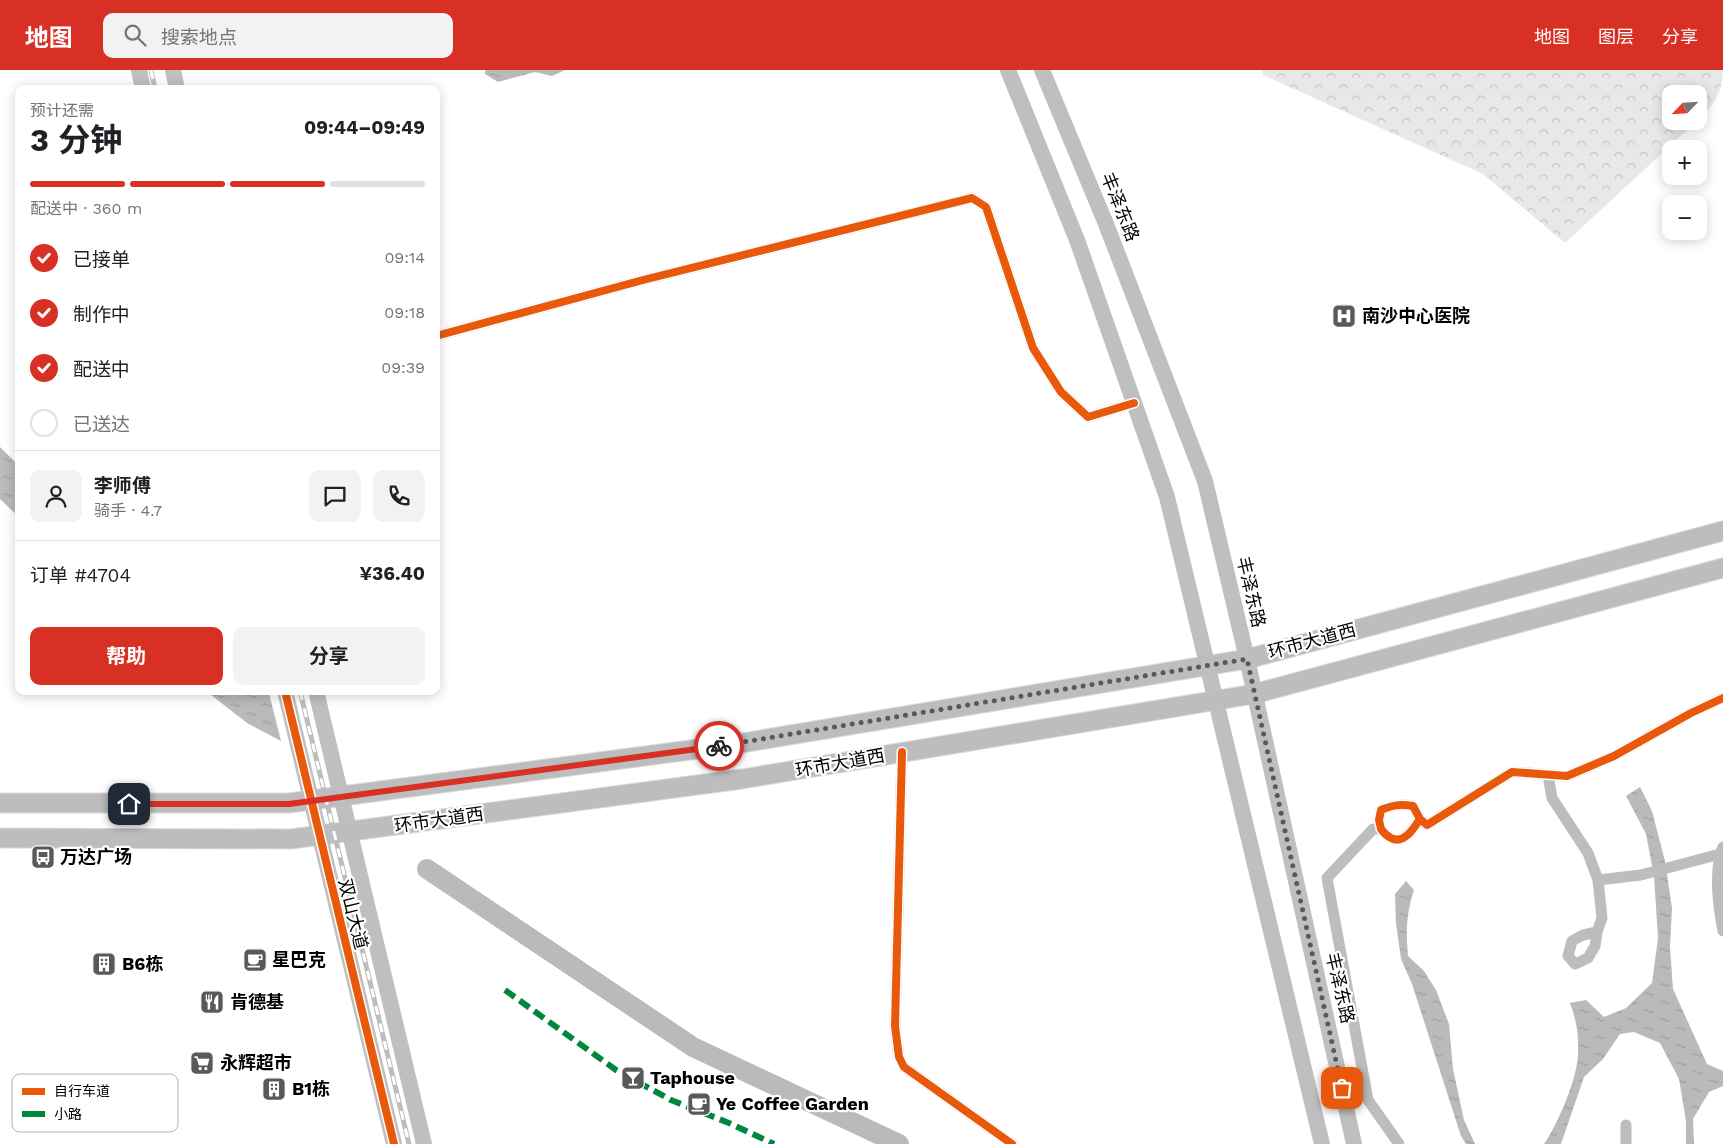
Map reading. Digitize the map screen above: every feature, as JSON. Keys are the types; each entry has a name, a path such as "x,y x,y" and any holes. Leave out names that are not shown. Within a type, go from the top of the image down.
{"main road":[{"path":"139,70 142,85"},
{"path":"173,70 176,85"},
{"path":"1008,70 1077,240 1168,497 1322,1144"},
{"name":"丰泽东路","path":"1042,70 1106,224 1205,482 1247,659 1354,1144"},
{"name":"环市大道西","path":"0,803 289,804 736,744 1247,659 1723,530"},
{"name":"环市大道西","path":"0,838 291,839 742,779 1254,694 1723,568"},
{"name":"双山大道","path":"285,695 394,1144"},
{"name":"双山大道","path":"317,695 424,1144"}],"street":[{"path":"440,335 643,280 972,198 986,207 1033,348 1061,392 1088,417 1134,403"},
{"path":"1380,830 1381,810 1401,804 1412,806 1427,825 1512,772 1567,776 1614,756 1691,713 1723,698"},
{"path":"902,752 895,1026 899,1056 904,1067 1012,1144"},
{"path":"1548,775 1552,798 1588,853 1598,880 1602,918 1597,932"},
{"path":"1399,1144 1368,1100 1327,878 1373,829 1380,830 1391,839 1400,839 1414,828 1420,818"},
{"path":"1598,880 1641,875 1722,851"},
{"path":"1722,851 1717,870 1717,892 1723,931"},
{"path":"1626,1125 1626,1144"}],"green space":[{"path":"1262,70 1723,70 1723,78 1717,98 1708,110 1708,85 1662,85 1662,130 1687,130 1676,140 1662,140 1662,153 1565,243 1483,174 1263,75"}],"water":[{"path":"485,70 565,70 552,76 535,72 498,82 485,74"},
{"path":"0,447 15,462 15,513 0,499"},
{"path":"211,695 270,695 281,741 247,723"},
{"path":"1640,787 1652,811 1665,861 1672,908 1670,947 1673,989 1707,1064 1723,1071 1723,1086 1709,1092 1693,1119 1694,1144 1686,1144 1686,1121 1679,1079 1660,1043 1634,1032 1620,1034 1603,1059 1584,1077 1561,1144 1544,1144 1555,1125 1575,1075 1578,1046 1575,1021 1570,1003 1586,1000 1604,1017 1626,1008 1652,983 1658,938 1654,876 1646,834 1626,796"},
{"path":"1406,881 1414,890 1407,923 1408,956 1424,971 1436,990 1449,1024 1453,1069 1464,1120 1475,1144 1466,1144 1461,1136 1412,984 1401,959 1396,923 1395,894"}],"waterway":[{"path":"427,869 693,1047 899,1144"}],"railway":[{"path":"151,70 154,85"},
{"path":"301,695 409,1144"}],"marked path":[{"path":"505,990 616,1070 671,1100 729,1123 774,1144"}],"cycle path":[{"path":"440,335 643,280 972,198 986,207 1033,348 1061,392 1088,417 1134,403"},
{"path":"286,695 394,1144"},
{"path":"1420,819 1408,834 1396,840 1381,829 1379,820 1381,810 1397,805 1408,805 1413,806 1420,819 1427,825 1512,772 1567,776 1614,756 1691,713 1723,698"},
{"path":"902,752 895,1026 899,1057 904,1067 1012,1144"}],"way so far":[{"path":"719,746 1247,659 1342,1088"}],"place":[{"name":"南沙中心医院","path":"1344,316"},
{"name":"万达广场","path":"43,857"},
{"name":"星巴克","path":"255,960"},
{"name":"B6栋","path":"104,964"},
{"name":"肯德基","path":"212,1002"},
{"name":"永辉超市","path":"202,1063"},
{"name":"Taphouse","path":"633,1078"},
{"name":"B1栋","path":"274,1089"},
{"name":"Ye Coffee Garden","path":"699,1104"}],"route":[{"path":"129,804 289,804 719,746"}]}
